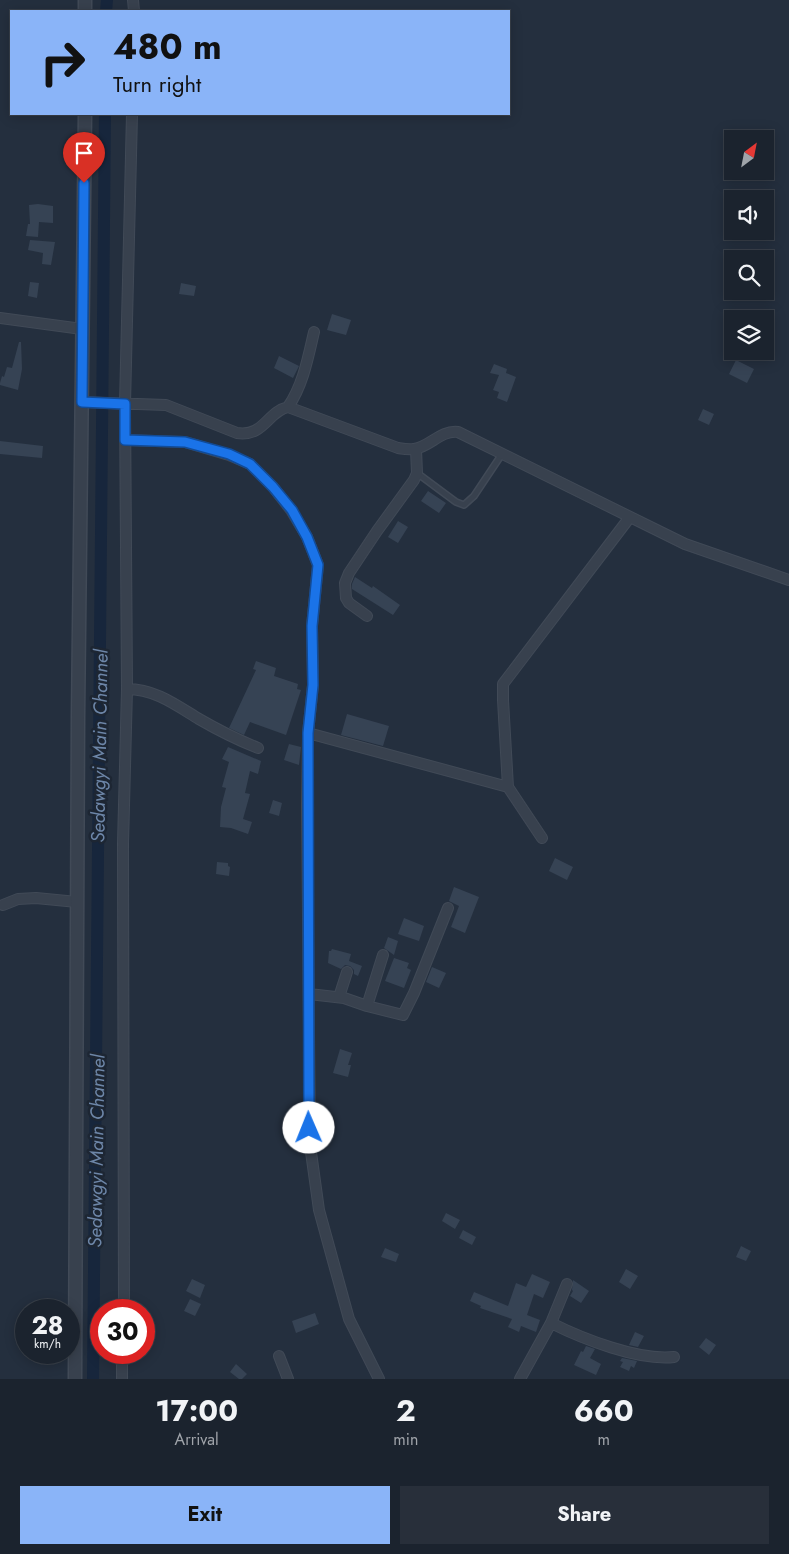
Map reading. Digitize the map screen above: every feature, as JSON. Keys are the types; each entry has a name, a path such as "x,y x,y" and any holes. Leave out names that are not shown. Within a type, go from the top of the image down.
{"street":[{"path":"75,1379 77,902 84,402 82,329 85,115"},
{"path":"124,1299 123,844 127,689 125,440 122,403 132,115"},
{"path":"0,318 82,329"},
{"path":"288,407 300,386 314,332"},
{"path":"84,402 157,404 173,407 237,433 245,434 258,430 282,409 288,407 398,448 416,449 446,432 456,432 685,544 789,580"},
{"path":"125,440 185,442 229,454 250,464 292,510 307,537 318,565 312,626 313,685 308,733 310,1145 319,1210 349,1319 379,1379"},
{"path":"367,616 349,603 346,598 345,583 358,559 401,499 417,473 416,449"},
{"path":"542,838 508,787 503,684 630,517"},
{"path":"127,689 139,689 159,695 238,740 258,748"},
{"path":"308,733 508,787"},
{"path":"4,905 18,899 36,898 77,902"},
{"path":"309,994 339,997 403,1015 414,993 448,908"},
{"path":"367,1006 383,955"},
{"path":"339,997 347,972"},
{"path":"520,1379 551,1324 567,1284"},
{"path":"551,1324 599,1344 654,1358 674,1357"},
{"path":"279,1356 288,1379"},
{"path":"122,1364 122,1379"}],"lane":[{"path":"417,473 456,502 464,505 474,496 502,454"}],"building":[{"path":"29,205 53,206 53,223 39,222 38,237 26,236 28,224 30,224"},
{"path":"30,240 55,242 51,265 42,264 43,253 28,250"},
{"path":"30,282 39,283 37,298 28,296"},
{"path":"181,283 196,286 194,296 179,294"},
{"path":"332,314 351,320 346,335 327,330"},
{"path":"19,342 21,342 22,369 18,390 0,385 0,383 7,367 12,368"},
{"path":"279,356 299,366 293,378 274,368"},
{"path":"736,360 754,369 747,383 729,374"},
{"path":"494,364 507,369 506,373 516,377 507,402 497,398 499,392 493,390 499,375 490,373"},
{"path":"703,409 714,414 709,425 698,420"},
{"path":"0,441 43,446 42,458 0,454"},
{"path":"428,491 446,503 439,513 421,501"},
{"path":"398,521 408,527 398,543 388,537"},
{"path":"355,577 372,588 373,586 400,605 393,615 352,589"},
{"path":"256,661 276,668 274,676 298,684 297,689 301,690 286,735 250,722 244,735 229,728 256,670 253,669"},
{"path":"347,714 389,726 383,746 341,735"},
{"path":"289,744 301,747 299,765 284,760"},
{"path":"228,747 261,761 258,774 250,771 245,793 250,794 243,819 252,822 248,834 231,828 220,827 221,807 226,788 222,787 229,762 222,759"},
{"path":"273,800 282,803 279,816 269,813"},
{"path":"555,858 573,867 567,880 549,871"},
{"path":"217,862 228,863 230,867 229,876 216,874"},
{"path":"454,887 479,897 465,933 451,927 459,906 449,901"},
{"path":"404,918 424,926 419,941 398,934"},
{"path":"388,937 398,941 394,955 384,948"},
{"path":"332,949 351,954 349,961 362,966 358,976 354,974 354,970 350,966 345,965 341,969 328,963 329,951"},
{"path":"394,958 409,963 407,968 411,970 404,988 385,981"},
{"path":"432,967 446,973 439,988 426,982"},
{"path":"340,1049 352,1053 348,1065 351,1065 348,1077 333,1073"},
{"path":"446,1213 460,1220 455,1229 442,1221"},
{"path":"463,1230 476,1237 472,1245 459,1238"},
{"path":"741,1246 751,1251 746,1261 736,1257"},
{"path":"385,1248 399,1254 396,1262 381,1257"},
{"path":"626,1269 638,1276 630,1289 619,1282"},
{"path":"532,1274 550,1282 543,1298 534,1294 527,1315 540,1320 536,1332 521,1326 519,1332 508,1327 512,1319 480,1308 481,1306 470,1301 474,1292 508,1306 516,1283 526,1287"},
{"path":"192,1279 205,1285 200,1298 186,1291"},
{"path":"573,1280 589,1291 581,1303 570,1296 573,1291"},
{"path":"190,1299 201,1304 195,1316 184,1311"},
{"path":"315,1313 319,1324 296,1333 292,1321"},
{"path":"635,1332 644,1336 638,1347 629,1345"},
{"path":"706,1338 716,1345 709,1355 699,1347"},
{"path":"586,1346 595,1349 590,1358 601,1364 596,1375 574,1365 581,1351 583,1352"},
{"path":"622,1358 637,1361 634,1368 631,1366 629,1371 620,1367 623,1362 620,1361"},
{"path":"236,1364 247,1374 242,1379 239,1379 230,1372"}],"waterway":[{"name":"Sedawgyi Main Channel","path":"106,10 107,0"},
{"name":"Sedawgyi Main Channel","path":"93,1379 105,115"}],"route":[{"path":"84,183 82,402 125,404 125,440 185,442 229,454 250,464 292,510 307,537 318,565 312,626 313,685 308,733 309,1128"}]}
